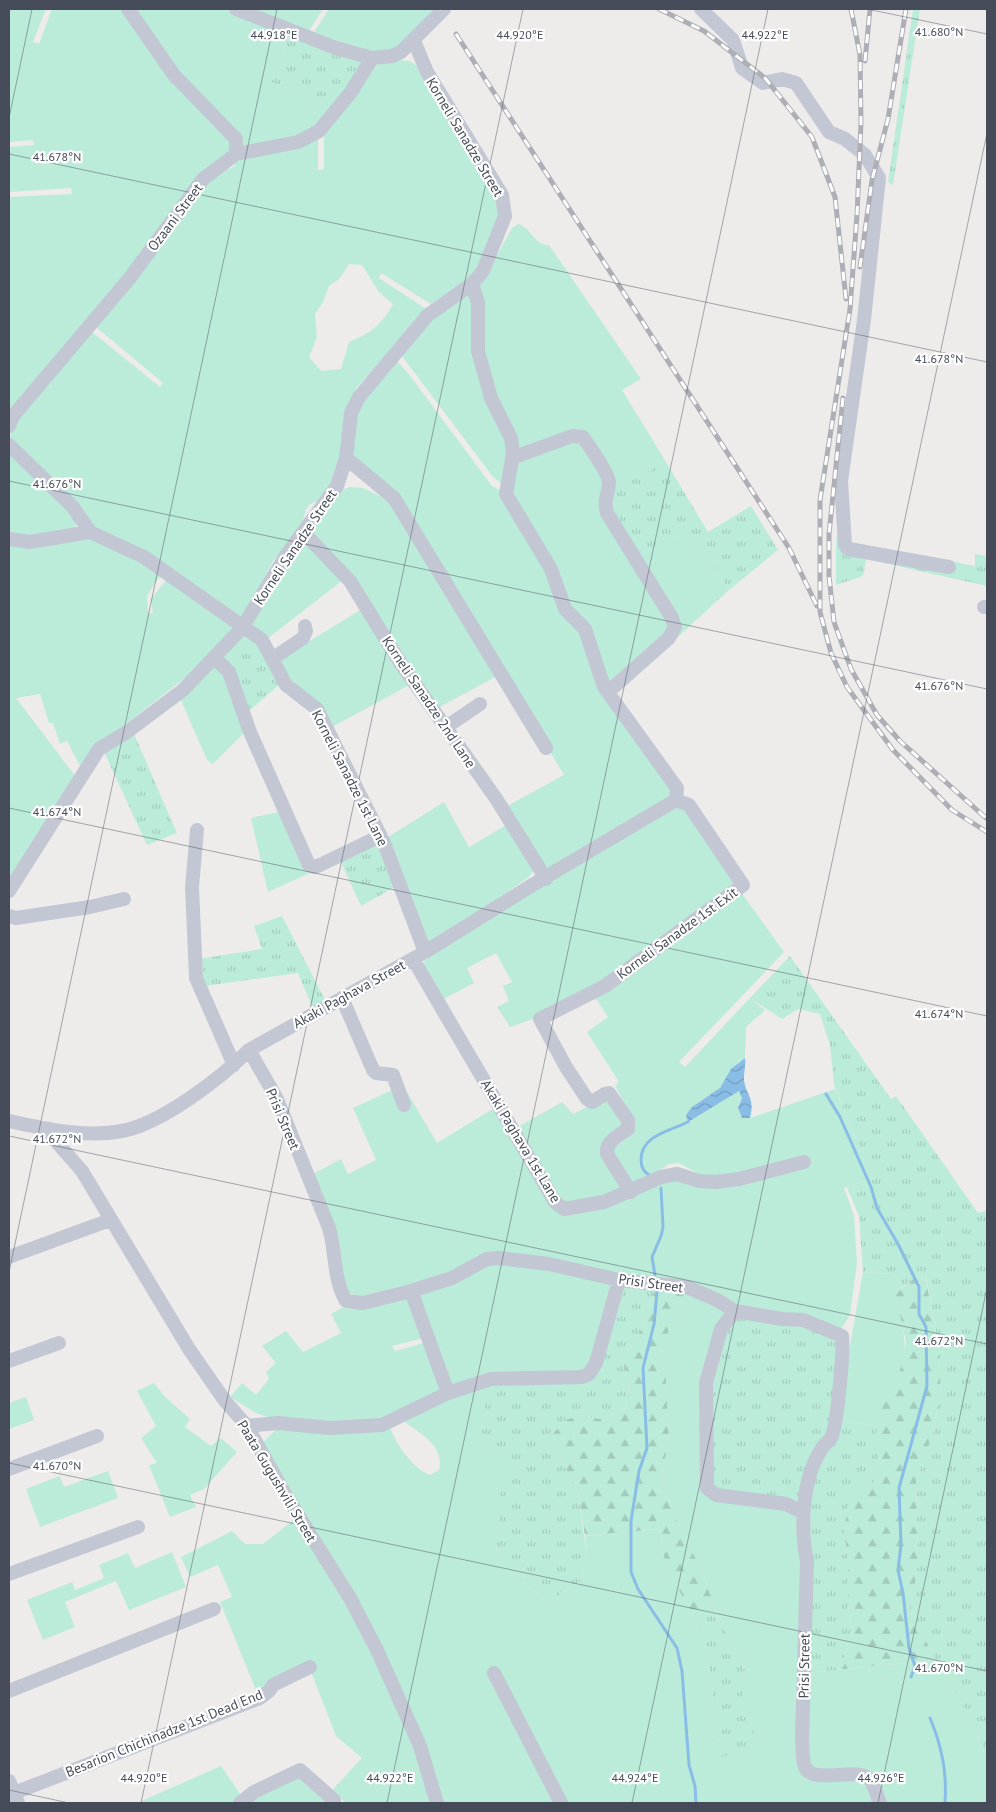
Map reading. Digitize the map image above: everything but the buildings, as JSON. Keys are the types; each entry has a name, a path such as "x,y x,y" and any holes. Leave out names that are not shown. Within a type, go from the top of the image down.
{"street":[{"path":"128,9 174,75 236,139 236,154"},
{"path":"236,9 336,48 372,58 392,56 414,41 444,9"},
{"path":"701,9 733,40 742,68 763,82 782,79 796,83 829,132 845,139 865,155 879,178 864,320 841,481 845,545 848,549 948,567"},
{"name":"Korneli Sanadze Street","path":"9,891 99,749 127,732 184,690 242,628 303,532 337,486 346,458 351,413 359,397 428,314 472,284 484,271 505,216 502,195 427,72 414,41"},
{"name":"Ozaani Street","path":"9,426 13,416 129,279 203,179 236,154 298,142 319,131 351,92 372,58"},
{"path":"472,284 478,303 478,351 491,398 511,438 512,458 506,494 551,569 565,609 585,629 608,692 677,788 676,800"},
{"path":"512,458 572,436 583,437 608,477 604,501 608,513 672,618 675,627 669,638 608,692"},
{"path":"9,445 73,507 90,532 30,542 9,539"},
{"path":"346,458 394,498 546,748"},
{"name":"Korneli Sanadze 1st Lane","path":"90,532 144,557 242,628 250,630 262,640 286,685 317,709 380,836 419,955"},
{"name":"Korneli Sanadze 2nd Lane","path":"303,532 350,581 401,664 497,800 546,878"},
{"path":"272,659 303,638 306,631 305,626"},
{"path":"214,657 229,672 250,732 309,865 314,867 380,836"},
{"path":"446,727 480,704"},
{"name":"Akaki Paghava Street","path":"9,1121 46,1130 122,1131 146,1124 165,1114 234,1065 249,1050 419,955 676,800"},
{"name":"Korneli Sanadze 1st Exit","path":"631,1192 607,1154 606,1148 609,1143 628,1129 628,1120 610,1093 592,1102 587,1100 540,1019 605,986 743,885 689,806 676,800"},
{"path":"198,830 192,887 196,978 234,1065"},
{"path":"9,916 16,918 90,908 124,899"},
{"name":"Akaki Paghava 1st Lane","path":"419,955 555,1202 564,1210 578,1209 604,1202 631,1192 661,1177 677,1174 699,1181 716,1182 740,1179 804,1162"},
{"path":"342,998 373,1070 376,1073 393,1075 404,1105"},
{"name":"Prisi Street","path":"249,1050 276,1099 329,1228 335,1248 336,1274 341,1292 346,1300 364,1303 411,1291 452,1278 487,1259 499,1258 548,1264 619,1280 687,1287 717,1300 735,1312 803,1320 842,1336 844,1351 832,1437 820,1450 809,1480 802,1512 802,1538 807,1561 802,1740 804,1765 809,1771 819,1776 865,1777 870,1780 880,1803"},
{"name":"Paata Gugushvili Street","path":"46,1130 82,1171 110,1220 153,1286 189,1349 225,1401 247,1426 285,1494 350,1598 377,1650 420,1746 437,1803"},
{"path":"9,1257 110,1220"},
{"path":"247,1426 278,1423 330,1428 382,1425 448,1393 491,1378 582,1376 589,1374 596,1363 619,1280"},
{"path":"411,1291 448,1393"},
{"path":"735,1312 721,1329 706,1384 707,1488 716,1495 786,1504 802,1512"},
{"path":"9,1361 59,1343"},
{"path":"9,1469 97,1436"},
{"path":"9,1574 138,1527"},
{"path":"9,1691 214,1609"},
{"name":"Besarion Chichinadze 1st Dead End","path":"13,1792 260,1698 269,1692 273,1685 310,1667"},
{"path":"494,1673 561,1803"},
{"path":"244,1802 254,1792 300,1770 334,1802"}],"green space":[{"path":"9,9 46,9 33,42 39,44 52,9 125,9 234,146 9,414 9,197 72,194 71,188 9,192 9,147 34,145 33,140 9,142"},
{"path":"131,9 224,9 290,34 271,82 333,111 309,136 239,151 180,80"},
{"path":"252,9 323,9 309,31"},
{"path":"329,9 434,9 399,49 374,54 313,34"},
{"path":"913,9 920,9 893,185 888,182"},
{"path":"290,34 364,61 333,111 271,82"},
{"path":"410,61 423,71 475,152 502,209 486,256 469,278 431,304 381,273 379,278 425,308 406,334 356,388 344,415 338,472 321,499 309,505 306,509 301,528 273,561 242,620 89,526 10,438 14,421 92,332 160,387 163,383 96,327 212,176 235,166 234,158 318,135 318,170 324,169 324,132 370,68 382,62","holes":["349,264 362,265 379,292 393,304 375,328 349,342 341,369 321,371 309,357 317,337 315,314 323,302 329,286 340,278"]},
{"path":"518,224 540,243 549,245 641,379 622,390 666,462 595,499 633,563 693,536 729,590 617,693 608,687 510,494 517,451 496,399 483,352 483,307 480,286 512,228"},
{"path":"468,291 472,294 475,349 508,444 502,484 493,477 402,356 427,321"},
{"path":"397,361 492,486 505,493 588,648 673,788 671,799 548,871 507,806 564,775 411,518 349,455 355,418 362,401"},
{"path":"9,451 71,510 76,523 75,529 43,538 9,537"},
{"path":"666,462 708,532 751,506 778,550 729,590 693,536 633,564 594,499"},
{"path":"350,487 363,488 392,502 499,675 436,709 311,533 342,490"},
{"path":"843,498 851,542 975,566 975,554 987,556 987,586 866,559 863,576 836,585 836,541"},
{"path":"91,535 161,574 147,596 148,613 153,613 151,599 167,579 234,628 195,670 99,745 81,768 67,741 60,744 53,723 49,723 40,694 16,698 76,777 9,881 9,544"},
{"path":"304,540 343,580 267,639 250,622"},
{"path":"362,609 413,683 334,726 325,713 286,679 277,661"},
{"path":"244,632 254,639 280,684 247,713 221,655"},
{"path":"214,661 226,673 245,732 213,764 207,760 180,698"},
{"path":"134,734 177,833 147,845 104,752"},
{"path":"444,802 469,847 508,824 533,871 529,877 425,949 388,837"},
{"path":"675,807 684,807 734,879 733,886 627,966 571,1001 541,1015 510,1027 497,1007 509,1001 503,986 512,982 496,953 467,968 474,983 442,1000 425,968 424,961 532,888"},
{"path":"283,811 310,873 268,892 251,818"},
{"path":"375,840 395,887 361,906 340,860"},
{"path":"741,892 784,952 679,1062 685,1067 750,998 765,1010 746,1027 745,1058 737,1064 720,1088 695,1105 688,1121 739,1091 742,1097 738,1108 742,1118 750,1118 835,1089 857,1142 877,1176 844,1188 854,1216 857,1263 850,1315 841,1329 734,1306 619,1276 503,1255 450,1274 360,1297 347,1292 341,1269 340,1245 311,1175 341,1159 348,1174 376,1160 353,1108 403,1085 437,1143 496,1107 561,1213 666,1180 737,1176 701,1175 679,1163 669,1164 633,1189 612,1154 613,1147 623,1141 629,1134 631,1119 615,1086 619,1082 587,1032 608,1017 594,996"},
{"path":"282,916 326,1002 313,1009 298,973 205,986 198,959 262,949 254,926"},
{"path":"790,956 891,1099 896,1096 978,1213 987,1211 987,1760 977,1730 935,1660 911,1608 918,1564 916,1482 934,1430 941,1397 939,1348 926,1277 923,1270 902,1288 894,1274 863,1272 859,1216 847,1187 877,1176 857,1142 834,1085 830,1045 820,1014 798,1009 782,1019 750,998"},
{"path":"606,1097 627,1123 609,1142 624,1190 565,1206 516,1128 562,1102 573,1114"},
{"path":"501,1261 613,1281 588,1370 453,1388 417,1298 420,1292 490,1262"},
{"path":"924,1269 939,1349 941,1397 934,1430 916,1482 918,1564 911,1608 935,1660 836,1670 855,1639 848,1607 848,1565 844,1528 852,1487 871,1488 879,1469 876,1444 877,1415 883,1399 899,1373 906,1341 895,1295"},
{"path":"863,1272 894,1274 902,1288 895,1296 904,1334 904,1354 896,1380 882,1404 877,1427 837,1419"},
{"path":"655,1286 643,1325 622,1361 627,1373 628,1384 626,1409 599,1419 582,1415 565,1420 552,1435 561,1460 578,1491 587,1558 584,1562 583,1580 560,1593 553,1607 515,1577 496,1556 501,1484 510,1465 475,1441 488,1413 475,1390 622,1287"},
{"path":"655,1286 685,1289 680,1312 670,1327 662,1362 666,1377 669,1435 662,1480 678,1523 703,1573 720,1622 707,1609 694,1617 666,1568 659,1529 585,1536 578,1491 561,1460 552,1435 565,1420 582,1415 599,1419 626,1409 628,1384 627,1373 622,1361 643,1325"},
{"path":"685,1289 727,1311 700,1387 703,1487 796,1512 806,1560 800,1765 861,1778 878,1803 439,1803 421,1743 262,1443 278,1428 390,1428 406,1456 418,1468 430,1475 439,1470 440,1461 438,1453 429,1440 402,1420 450,1396 475,1390 488,1413 475,1441 511,1465 501,1484 496,1556 515,1577 553,1607 560,1593 583,1580 584,1562 587,1558 585,1536 659,1529 666,1568 694,1617 705,1644 721,1757 758,1748 742,1695 745,1670 735,1647 720,1622 703,1573 678,1523 662,1480 669,1435 666,1377 662,1362 670,1327 680,1312"},
{"path":"410,1298 423,1338 392,1346 395,1351 424,1343 441,1391 383,1422 276,1420 256,1413 230,1397 242,1383 256,1395 269,1379 266,1372 276,1363 262,1346 286,1331 303,1352 341,1333 331,1314 342,1308 355,1309"},
{"path":"739,1316 795,1321 824,1334 838,1343 830,1433 800,1506 714,1489 708,1393 721,1337"},
{"path":"154,1383 165,1397 190,1419 185,1427 211,1446 221,1438 237,1452 204,1489 190,1495 196,1507 170,1517 149,1465 157,1463 141,1438 156,1426 137,1391"},
{"path":"26,1397 34,1420 9,1429 9,1403"},
{"path":"837,1419 877,1427 879,1469 871,1488 844,1528 848,1565 848,1607 855,1639 836,1670 807,1673 810,1482"},
{"path":"108,1471 118,1498 40,1527 26,1489 60,1476 64,1487"},
{"path":"296,1518 344,1594 417,1746 433,1803 345,1803 333,1789 362,1758 336,1736 311,1672 258,1695 220,1602 232,1597 218,1565 190,1577 181,1557 232,1531 245,1544 263,1544"},
{"path":"172,1552 186,1587 129,1610 116,1581 65,1602 75,1627 43,1640 27,1600 72,1582 75,1590 104,1578 99,1565 128,1553 135,1568"},
{"path":"707,1609 720,1622 735,1647 745,1670 743,1695 758,1748 721,1758 705,1644 694,1617"},
{"path":"935,1660 977,1730 987,1760 987,1803 884,1803 875,1780 815,1770 805,1754 807,1673"},
{"path":"221,1766 241,1795 231,1803 137,1803"},
{"path":"299,1774 331,1803 245,1803"}],"water":[{"path":"745,1058 744,1078 752,1105 750,1118 742,1118 738,1108 742,1098 739,1091 688,1122 686,1115 692,1107 720,1088 731,1069"}],"waterway":[{"path":"826,1094 840,1117 871,1187 877,1208 898,1244 919,1287 919,1314 926,1327 927,1386 899,1488 901,1545 898,1570 903,1593 909,1648 915,1666 911,1677"},
{"path":"651,1176 645,1171 641,1163 642,1152 646,1145 658,1135 688,1122"},
{"path":"655,1275 652,1257 663,1227 661,1188"},
{"path":"657,1292 654,1324 643,1368 647,1448 639,1471 631,1521 631,1572 638,1589 677,1648 682,1671 689,1765 695,1786 696,1803"},
{"path":"930,1718 943,1760 945,1803"}],"railway":[{"path":"659,9 704,31 765,78 812,137 835,197 846,299"},
{"path":"851,9 860,55 861,123 857,215 850,309 820,500 820,612 831,653 847,687 893,750 952,810 987,832"},
{"path":"865,61 870,9"},
{"path":"860,267 872,180 888,119 906,9"},
{"path":"456,34 789,548 817,606"},
{"path":"843,398 829,534 829,576 834,622 851,669 877,715 900,741 987,819"}]}
